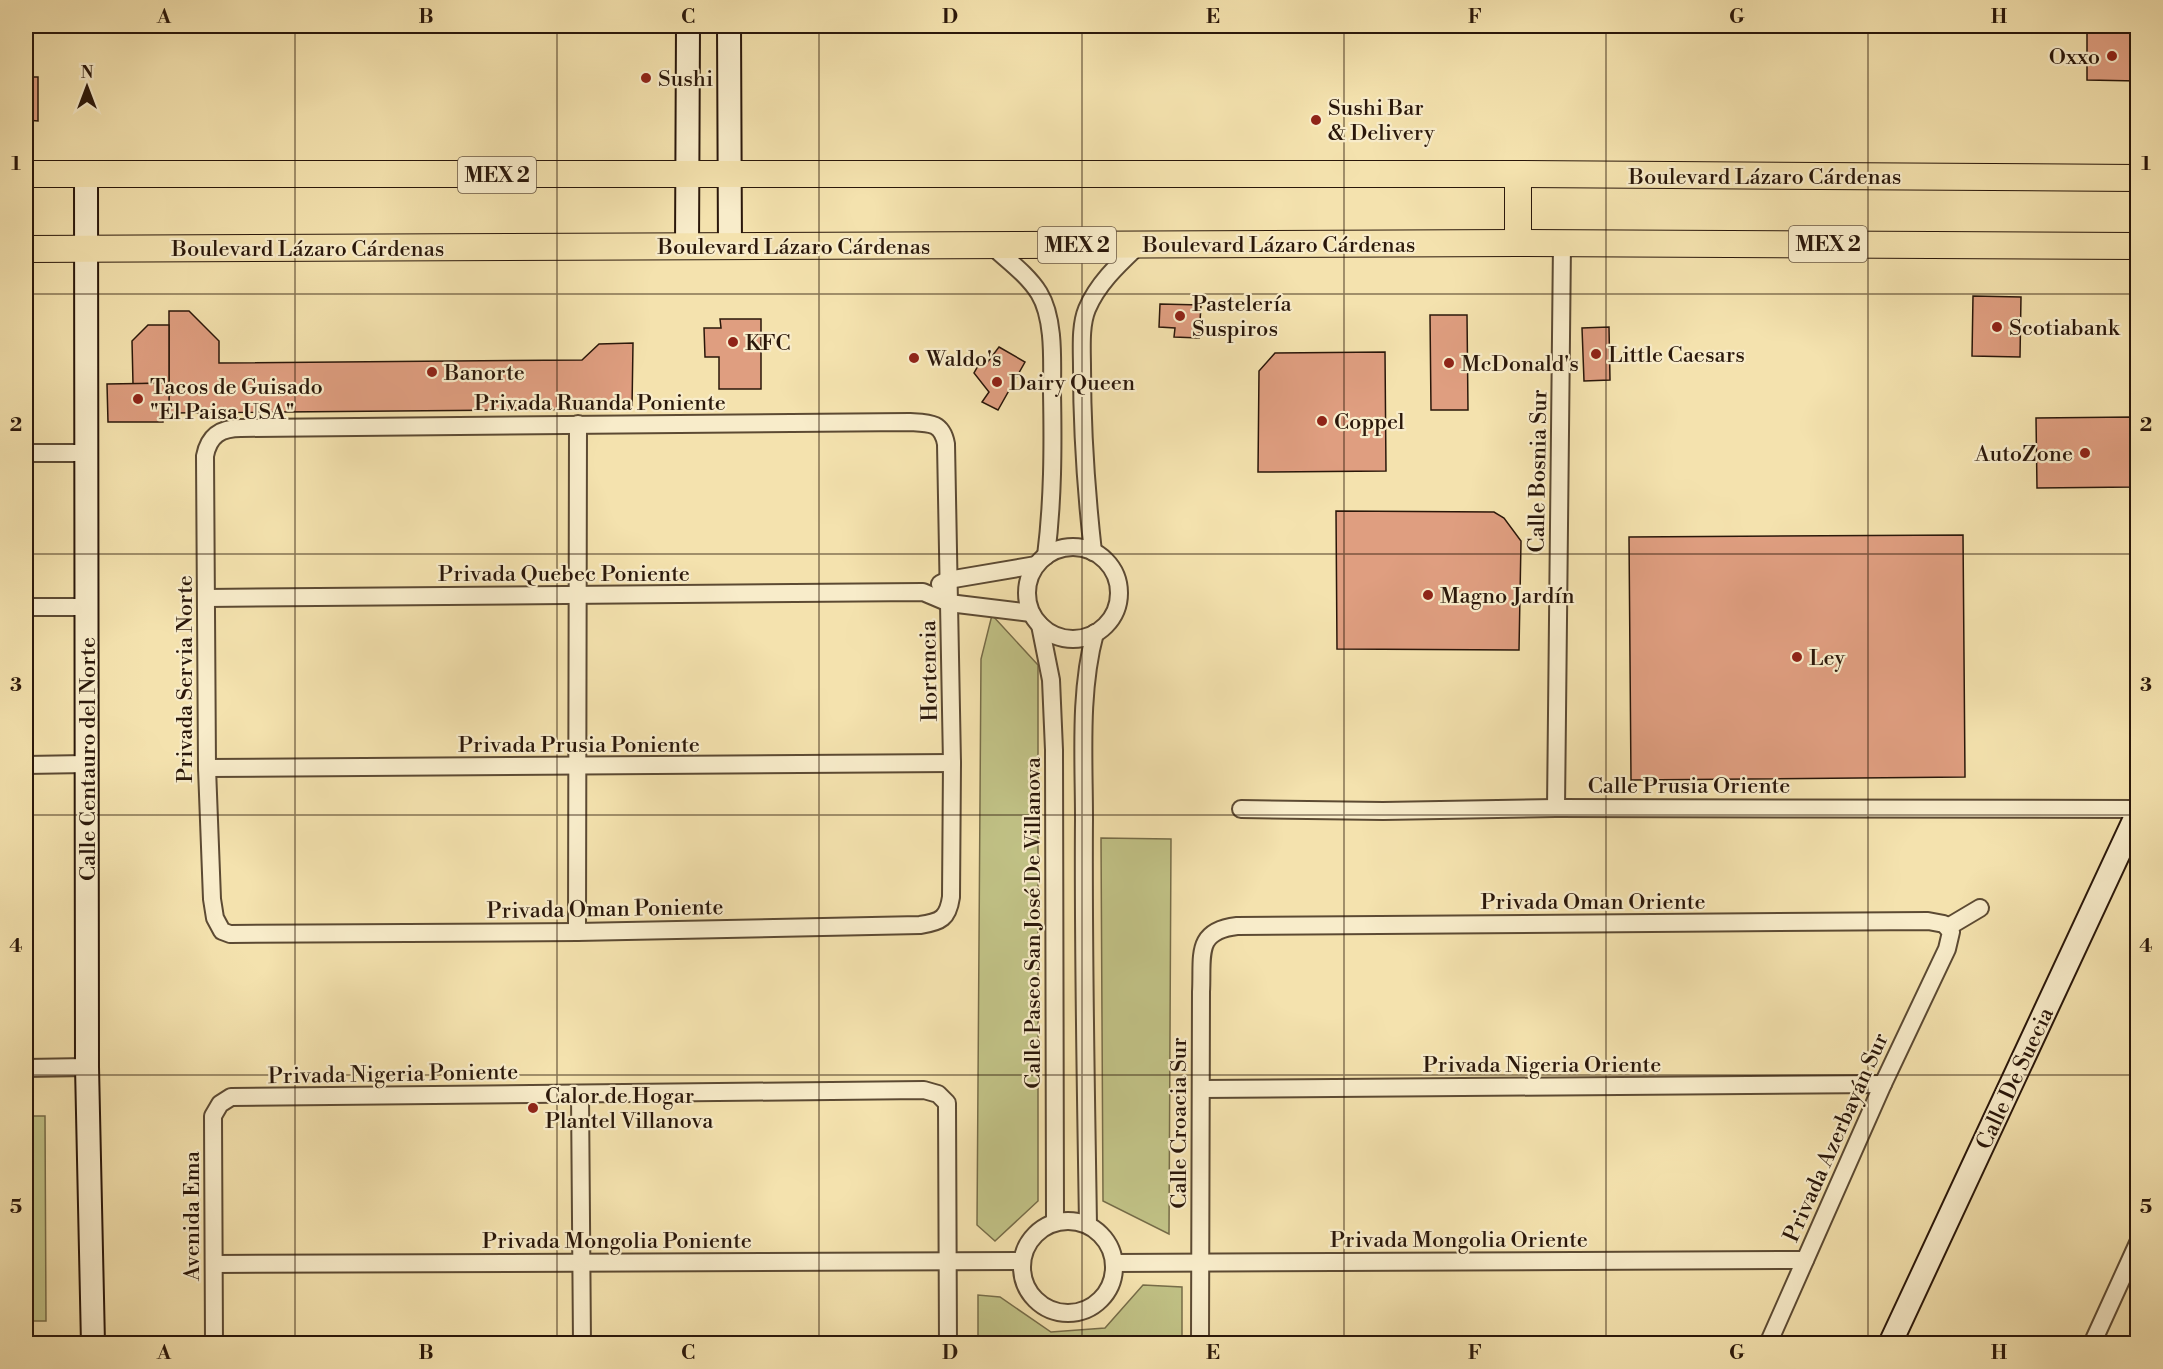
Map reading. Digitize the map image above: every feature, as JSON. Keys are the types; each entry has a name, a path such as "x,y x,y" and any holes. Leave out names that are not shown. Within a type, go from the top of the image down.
{"main road":[{"name":"Boulevard Lázaro Cárdenas","path":"26,174 1518,174 2138,178"},
{"path":"1518,174 1518,243"},
{"name":"Boulevard Lázaro Cárdenas","path":"26,249 1518,243 2138,246"}],"street":[{"path":"687,247 688,26"},
{"path":"729,26 730,247"},
{"name":"Calle Centauro del Norte","path":"86,175 87,1067 93,1344"},
{"name":"Calle Bosnia Sur","path":"1556,808 1562,243"},
{"path":"991,245 1027,278 1039,294 1047,311 1052,354 1053,457 1050,526 1041,560 1029,578 1027,592 1036,619 1054,635 1079,638 1095,633 1110,620 1115,611 1119,591 1114,572 1101,557 1093,552 1069,547 1053,552 1041,560"},
{"path":"1093,552 1082,406 1082,337 1086,311 1096,291 1138,245"},
{"name":"Privada Ruanda Poniente","path":"241,428 922,423 939,428 945,435 946,444"},
{"path":"577,932 578,424"},
{"name":"Privada Servia Norte","path":"241,428 220,431 207,444 205,456 210,877 215,918 222,931 230,934 244,934"},
{"name":"Hortencia","path":"946,444 952,763 951,897"},
{"path":"26,453 86,453"},
{"name":"Privada Quebec Poniente","path":"923,592 948,580 1041,560"},
{"name":"Privada Quebec Poniente","path":"206,598 923,592 949,603 1036,619"},
{"path":"26,608 86,607"},
{"name":"Calle Paseo San José De Villanova","path":"1036,619 1051,680 1054,750 1055,1222"},
{"path":"1088,1225 1084,903 1086,689 1095,633"},
{"name":"Privada Prusia Poniente","path":"207,768 952,763"},
{"path":"26,765 87,764"},
{"name":"Calle Prusia Oriente","path":"1241,809 2138,811"},
{"name":"Calle De Suecia","path":"1890,1344 2138,811"},
{"name":"Privada Oman Poniente","path":"244,934 577,932 920,925 934,923 941,919 949,910 951,897"},
{"path":"1055,903 1084,903"},
{"path":"1948,927 1980,908"},
{"name":"Privada Oman Oriente","path":"1237,926 1928,921 1948,927"},
{"name":"Calle Croacia Sur","path":"1200,1344 1201,992 1205,941 1211,932 1222,927 1237,926"},
{"name":"Privada Azerbayán Sur","path":"1768,1344 1882,1084 1947,949 1951,932 1948,927"},
{"path":"26,1068 87,1067"},
{"name":"Privada Nigeria Oriente","path":"1201,1089 1882,1084"},
{"name":"Privada Nigeria Poniente","path":"231,1097 924,1090 939,1094 947,1103 947,1262"},
{"path":"580,1094 582,1344"},
{"name":"Avenida Ema","path":"214,1344 213,1116 220,1104 231,1097"},
{"path":"1066,1221 1088,1225 1104,1238 1109,1246 1114,1263 1113,1277 1102,1298 1093,1306 1083,1311 1059,1313 1038,1303 1030,1294 1024,1284 1021,1261 1027,1244 1039,1230 1055,1222 1066,1221"},
{"path":"2092,1344 2138,1243"},
{"name":"Privada Mongolia Oriente","path":"1114,1263 1804,1260"},
{"name":"Privada Mongolia Poniente","path":"214,1264 1021,1261"},
{"path":"947,1262 948,1344"}],"green space":[{"path":"992,615 1038,665 1038,1201 995,1241 977,1225 981,659"},
{"path":"1101,838 1171,839 1169,1234 1103,1201"},
{"path":"26,1116 45,1116 46,1321 26,1321"},
{"path":"1143,1285 1182,1287 1182,1343 978,1343 978,1295 1000,1297 1051,1332 1105,1328"}],"building":[{"name":"Oxxo","path":"2101,27 2138,28 2138,81 2087,80 2087,31 2100,31"},
{"path":"26,77 38,77 38,121 26,120"},
{"name":"Scotiabank","path":"1973,296 2021,297 2020,357 1972,356"},
{"name":"Pastelería Suspiros","path":"1160,304 1201,305 1199,338 1174,337 1175,328 1159,327"},
{"path":"169,311 189,311 219,341 219,363 582,360 599,344 633,343 632,409 169,413"},
{"name":"McDonald's","path":"1430,315 1467,315 1468,410 1431,410"},
{"name":"KFC","path":"720,319 761,319 761,389 719,389 719,357 705,357 704,328 721,328"},
{"path":"148,325 169,325 169,383 133,384 132,341"},
{"name":"Little Caesars","path":"1609,327 1610,380 1584,381 1582,328"},
{"name":"Dairy Queen","path":"999,347 1025,362 998,410 982,402 989,392 974,373 982,359 987,363"},
{"name":"Coppel","path":"1385,352 1386,471 1258,472 1259,371 1275,353"},
{"name":"Tacos de Guisado \"El Paisa USA\"","path":"169,383 169,413 172,413 172,417 163,417 163,422 108,422 107,384"},
{"name":"AutoZone","path":"2132,417 2134,487 2037,488 2036,418"},
{"name":"Magno Jardín","path":"1336,511 1494,512 1504,518 1521,541 1519,650 1337,649"},
{"name":"Ley","path":"1963,535 1965,777 1631,780 1629,537"}],"place":[{"name":"Oxxo","path":"2112,56"},
{"name":"Sushi","path":"646,78"},
{"name":"Sushi Bar & Delivery","path":"1316,120"},
{"name":"Pastelería Suspiros","path":"1180,316"},
{"name":"Scotiabank","path":"1997,327"},
{"name":"KFC","path":"733,342"},
{"name":"Little Caesars","path":"1596,354"},
{"name":"Waldo's","path":"914,358"},
{"name":"McDonald's","path":"1449,363"},
{"name":"Banorte","path":"432,372"},
{"name":"Dairy Queen","path":"997,382"},
{"name":"Tacos de Guisado \"El Paisa USA\"","path":"138,399"},
{"name":"Coppel","path":"1322,421"},
{"name":"AutoZone","path":"2085,453"},
{"name":"Magno Jardín","path":"1428,595"},
{"name":"Ley","path":"1797,657"},
{"name":"Calor de Hogar Plantel Villanova","path":"533,1108"}]}
